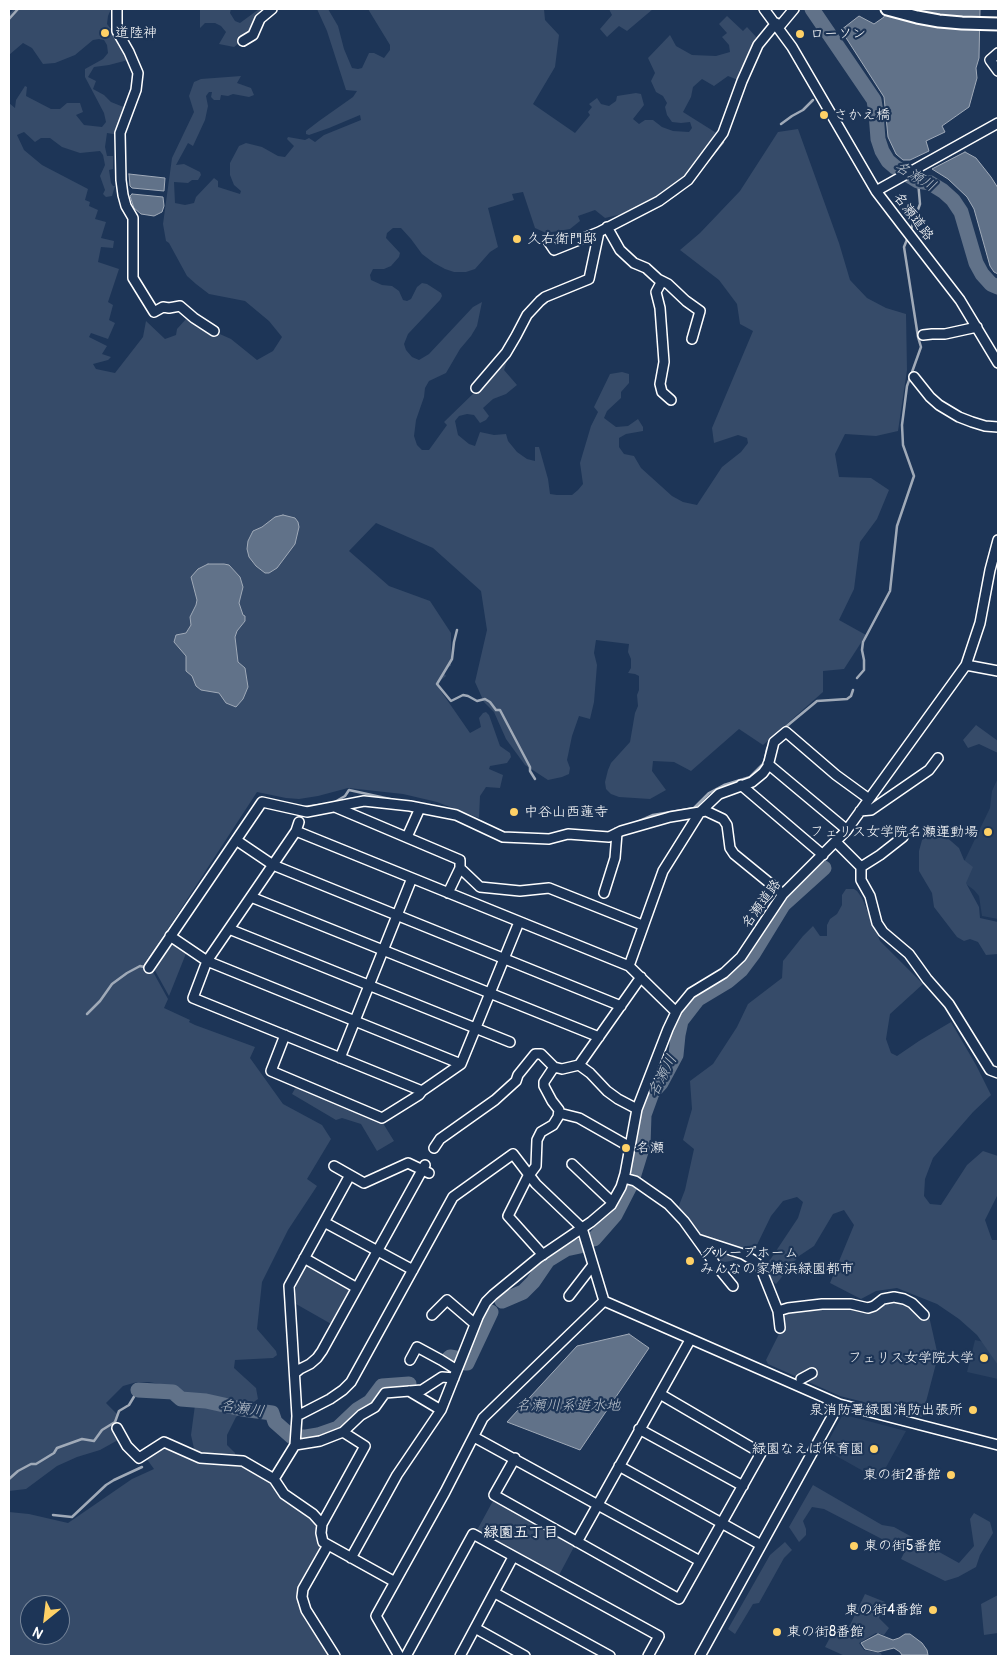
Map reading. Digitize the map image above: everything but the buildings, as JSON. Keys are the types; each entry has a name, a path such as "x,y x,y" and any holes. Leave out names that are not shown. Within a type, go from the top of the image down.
{"main road":[{"path":"887,9 932,20 998,24"}],"street":[{"path":"117,9 117,30 138,73 136,90 120,133 123,196 133,218 132,278 154,312 163,307 180,306 214,331"},
{"path":"243,41 253,35 260,19 272,9"},
{"name":"名瀬道路","path":"764,9 792,48 876,191 960,300 998,362"},
{"path":"548,241 554,250 603,229 659,201 688,180 723,133 742,81 758,45 794,9"},
{"path":"998,53 990,60 998,71"},
{"path":"876,191 998,123"},
{"path":"603,229 620,250 634,263 646,268 658,280 668,284 700,311 692,339"},
{"path":"476,388 506,353 527,315 545,296 588,279 603,229"},
{"path":"662,282 656,292 661,316 664,362 660,384 662,392 671,400"},
{"path":"923,336 945,334 976,326"},
{"path":"914,377 939,405 972,422 998,427"},
{"name":"名瀬道路","path":"352,1558 397,1475 441,1410 482,1310 493,1295 543,1255 603,1213 629,1179 630,1147 637,1109 676,1012 691,993 724,973 741,957 783,894 847,830 966,666 980,623 998,540"},
{"path":"966,666 998,671"},
{"path":"628,966 662,871 700,812 719,794 752,782 762,774 768,764 774,742 786,732 836,775 869,798"},
{"path":"860,812 871,810 929,770 938,758"},
{"path":"768,764 847,830"},
{"path":"741,785 823,855"},
{"path":"422,1091 193,998 207,961 273,864 299,820 335,806 364,801 420,808 456,815 503,837 549,839 568,834 609,837 670,817 706,811 723,819 728,825 730,848 734,854 783,894"},
{"path":"149,968 262,802 412,878 628,966 676,1012"},
{"path":"335,806 460,860 460,868 448,893"},
{"path":"407,837 420,808"},
{"path":"600,909 615,858 617,833"},
{"path":"861,867 903,836"},
{"path":"236,840 273,864 621,1006"},
{"path":"836,842 861,867 861,880 870,896 877,923 883,932 908,954 949,1004 990,1070 998,1073"},
{"path":"460,868 480,888 520,891 549,888 642,925"},
{"path":"340,1058 412,878"},
{"path":"251,897 599,1037"},
{"path":"285,1035 271,1071 382,1118 419,1095 461,1064 519,922"},
{"path":"229,929 510,1042"},
{"path":"170,936 207,961 461,1064"},
{"path":"579,1066 641,977"},
{"path":"434,1148 440,1139 495,1100 516,1081 533,1053 541,1054 554,1067 562,1069 579,1066 590,1073 606,1091 637,1109"},
{"path":"543,1255 508,1216 536,1166 537,1140 541,1132 553,1125 559,1113 544,1086 544,1082 554,1067"},
{"path":"559,1113 579,1118 630,1147"},
{"path":"297,1416 330,1399 351,1382 454,1194 513,1154 530,1176 582,1228 604,1301 839,1404 998,1445"},
{"path":"295,1374 317,1358 425,1170 408,1163 364,1183 334,1166"},
{"path":"572,1164 612,1202"},
{"path":"274,1479 295,1445 297,1416 290,1286 350,1175"},
{"path":"629,1179 668,1204 684,1221 715,1264 734,1286"},
{"path":"324,1222 413,1270"},
{"path":"696,1238 743,1254 760,1266 778,1311 780,1328"},
{"path":"304,1258 357,1288"},
{"path":"569,1296 593,1265"},
{"path":"778,1311 822,1304 851,1304 868,1308 883,1299 894,1298 904,1299 912,1303 924,1315"},
{"path":"432,1315 447,1300 475,1324"},
{"path":"399,1656 376,1616 445,1492 482,1418 604,1301"},
{"path":"577,1542 690,1340"},
{"path":"410,1360 417,1347 441,1360 455,1374"},
{"path":"801,1379 812,1373"},
{"path":"295,1445 320,1441 343,1432 361,1415 375,1407 384,1393 422,1390 442,1377 455,1374"},
{"path":"408,1391 441,1410"},
{"path":"515,1458 494,1495 679,1599 761,1453 660,1394"},
{"path":"700,1656 839,1404"},
{"path":"117,1428 128,1446 139,1458 164,1442 200,1458 243,1461 274,1479 284,1494 313,1514 322,1524"},
{"path":"639,1429 743,1486"},
{"path":"343,1432 365,1446 322,1524 321,1534 323,1542 395,1582"},
{"path":"474,1437 700,1561"},
{"path":"619,1466 761,1545"},
{"path":"406,1656 473,1534 659,1636 648,1656"},
{"path":"328,1545 304,1589 302,1597 306,1610 335,1656"},
{"path":"460,1656 514,1557"},
{"path":"495,1593 610,1656"},
{"path":"475,1628 525,1656"}],"shaded area":[{"path":"14,9 111,9 107,24 116,31 128,53 125,54 128,60 94,67 88,77 96,81 93,89 104,95 111,102 126,108 119,135 107,133 105,147 107,156 113,156 113,169 109,170 111,183 115,186 112,196 106,197 103,194 105,190 100,176 105,165 100,151 80,153 62,147 50,138 41,138 35,142 24,132 17,135 24,150 42,165 88,189 85,200 90,202 89,206 98,210 95,219 106,222 101,238 114,241 113,248 101,247 98,262 119,269 108,302 113,305 109,320 115,323 108,339 91,333 89,337 107,346 102,354 111,357 108,360 93,364 96,369 115,373 143,337 146,321 165,339 176,335 177,329 186,319 231,339 257,360 273,351 282,337 269,321 245,301 209,294 196,284 187,276 169,243 166,241 163,224 172,158 194,112 189,96 194,82 201,79 241,76 237,83 251,88 254,95 249,97 233,94 228,96 221,95 220,100 214,100 211,97 212,92 209,92 206,96 208,106 205,120 193,146 188,143 176,165 184,164 200,172 201,175 198,180 192,180 188,183 174,182 175,203 185,205 194,203 196,197 214,178 218,181 218,187 240,194 241,191 234,185 230,175 230,163 239,146 246,143 262,147 278,156 285,157 294,146 287,139 288,137 305,140 309,138 315,142 324,135 361,120 360,115 329,128 309,135 306,134 306,131 353,97 357,91 346,90 327,31 317,9 328,9 338,26 344,49 352,68 358,69 362,68 369,53 374,53 384,58 390,50 390,45 368,9 544,9 545,20 559,35 555,67 533,104 575,133 590,115 588,112 592,107 589,104 597,98 601,104 609,106 616,101 617,96 636,93 641,94 644,105 633,119 639,124 645,120 653,120 662,127 673,131 689,132 692,128 690,122 672,122 667,115 665,107 667,103 663,96 656,92 651,81 655,73 648,58 670,35 676,46 692,55 716,56 730,52 729,45 722,37 727,33 719,24 727,16 743,31 747,27 758,39 753,44 738,80 728,76 714,86 702,79 693,87 691,97 683,112 718,134 684,177 656,198 622,214 605,218 595,210 578,216 580,221 570,229 546,233 535,228 523,192 512,194 514,200 488,208 498,247 490,252 475,269 466,272 454,272 434,263 422,254 401,228 393,228 387,233 386,238 400,253 399,257 391,266 384,269 373,269 370,275 371,280 382,285 392,286 399,291 403,300 407,301 411,299 417,287 422,283 441,293 442,296 408,334 404,344 412,357 419,360 429,354 473,307 482,302 477,326 471,336 460,349 446,373 429,381 425,388 416,420 414,436 417,445 422,450 429,450 447,425 444,422 509,355 504,370 517,385 506,394 493,399 483,408 489,416 486,420 480,423 474,415 459,416 455,421 458,435 469,444 475,446 480,432 494,435 506,434 508,441 517,452 527,459 535,461 535,447 539,447 550,494 572,495 583,484 580,463 591,426 598,412 594,407 610,374 622,372 629,374 629,383 621,392 621,398 607,411 604,418 616,427 628,426 638,419 643,427 643,431 626,434 619,438 619,447 624,454 634,456 641,468 672,496 683,502 697,505 722,467 741,452 748,443 747,438 738,435 714,443 712,428 753,331 740,324 737,304 719,280 680,250 700,233 740,191 778,132 798,129 839,243 850,280 867,298 886,308 906,314 907,370 898,431 876,436 845,434 835,454 839,477 871,478 889,490 877,519 860,542 854,589 839,620 866,635 844,669 823,671 823,692 763,745 739,729 691,771 674,762 653,761 652,771 666,790 650,799 619,797 611,794 606,789 605,782 611,763 630,742 638,706 639,676 628,673 631,668 631,659 628,652 629,644 596,640 594,653 597,665 594,702 590,719 579,716 567,760 570,768 569,774 548,780 525,765 506,739 494,712 484,702 475,682 487,630 481,591 433,548 376,523 349,551 389,586 430,601 451,633 451,666 447,667 443,672 446,676 436,684 470,733 481,727 479,718 483,713 486,712 489,715 500,746 510,753 511,757 507,763 490,766 489,769 503,775 500,788 486,787 480,796 479,818 437,802 403,794 348,788 299,799 257,792 147,961 168,999 164,1008 190,1020 189,1022 195,1025 255,1047 250,1058 283,1104 322,1125 331,1139 307,1179 317,1186 288,1230 262,1282 257,1329 276,1351 277,1355 273,1358 235,1360 234,1368 256,1388 258,1399 251,1404 183,1393 165,1385 149,1382 137,1382 123,1386 106,1403 117,1414 114,1427 118,1440 100,1450 57,1466 26,1489 9,1491 9,103 15,108 16,100 25,86 27,87 26,96 51,109 60,109 67,103 80,103 83,112 76,115 84,125 102,127 106,122 104,113 85,77 85,69 103,59 108,53 104,40 99,39 93,40 75,55 55,63 43,64 32,48 23,43 9,55 9,14"},
{"path":"200,9 231,9 230,13 235,21 240,23 259,9 263,9 252,33 234,47 219,44 226,32 221,26 215,23 205,23 200,28"},
{"path":"609,9 653,9 627,31 619,26 607,37 600,29 612,15"},
{"path":"976,725 998,741 998,753 979,744 968,748 963,740"},
{"name":"フェリス女学院名瀬運動場","path":"998,778 998,919 982,916 979,896 962,881 960,870 990,808 992,791"},
{"path":"932,832 944,835 959,848 964,860 973,867 966,883 979,907 980,918 998,922 998,954 986,955 978,942 970,939 964,941 957,937 934,907 932,893 919,871 919,851 922,840"},
{"path":"846,889 857,891 862,898 880,941 923,984 890,1014 886,1039 891,1053 897,1056 951,1022 991,1095 973,1112 933,1158 925,1179 924,1196 930,1204 941,1205 967,1165 983,1151 998,1156 998,1194 985,1220 992,1240 998,1240 998,1365 977,1335 959,1319 937,1304 897,1288 876,1291 861,1299 830,1283 854,1225 844,1210 833,1214 814,1246 799,1256 776,1284 759,1271 770,1260 798,1218 803,1202 797,1197 783,1201 771,1216 754,1251 742,1259 725,1262 715,1259 678,1208 685,1190 694,1149 683,1140 692,1109 690,1081 713,1064 737,1027 748,1004 782,978 783,961 803,936 813,926 820,936 827,936 827,925 842,905 842,895"},
{"path":"171,941 187,951 169,996 153,967"},
{"path":"297,1085 381,1120 394,1141 377,1151 361,1124 342,1118 336,1120 292,1094"},
{"path":"310,1265 350,1288 351,1291 333,1325 296,1304 296,1282 305,1266"},
{"path":"903,1300 924,1315 929,1316 938,1356 922,1417 840,1396 768,1364 766,1360 783,1326 783,1314 785,1311"},
{"name":"フェリス女学院大学","path":"998,1337 998,1379 967,1372 975,1340 984,1342"},
{"path":"195,1405 216,1406 242,1412 236,1417 227,1435 227,1445 235,1453 235,1456 199,1455 195,1453 191,1435"},
{"path":"845,1415 906,1431 879,1480 824,1449 842,1416"},
{"path":"166,1445 184,1454 243,1464 271,1483 282,1498 311,1518 315,1524 320,1550 300,1583 297,1598 304,1619 331,1656 9,1656 9,1512 29,1514 68,1523 132,1479 154,1469 146,1458"},
{"path":"813,1485 882,1525 894,1527 959,1563 974,1546 970,1519 974,1513 990,1522 993,1533 980,1555 976,1567 958,1577 945,1581 901,1559 905,1551 824,1509 812,1507 803,1521 806,1535 799,1542 789,1527"},
{"path":"494,1499 575,1545 558,1577 476,1532"},
{"path":"785,1542 792,1550 784,1558 759,1603 753,1604 735,1634 728,1629 770,1555"},
{"path":"865,1594 885,1602 879,1618 889,1628 884,1635 876,1633 859,1643 864,1650 881,1653 882,1656 845,1656 825,1647 834,1630 850,1625"},
{"path":"998,1595 998,1633 984,1635 981,1604"}],"water":[{"path":"886,9 980,9 977,78 969,107 942,126 945,132 926,141 929,151 910,160 903,160 896,154 888,137 884,97 841,30 859,16 874,24 884,17"},
{"path":"965,152 976,158 998,188 998,274 990,266 974,209 967,197 948,179 932,169"},
{"path":"129,174 165,178 164,191 132,188 130,186"},
{"path":"132,194 163,197 164,206 162,212 154,216 141,214 134,208 130,196"},
{"path":"283,515 295,518 298,522 299,527 295,544 277,568 269,573 265,573 249,557 248,541 253,531 275,517"},
{"path":"208,564 229,565 240,577 243,587 239,603 245,616 245,621 235,637 238,662 245,668 248,687 243,699 236,707 226,703 219,693 201,690 196,686 192,676 186,671 186,656 174,642 176,635 186,633 191,625 190,617 197,600 191,577 198,569"},
{"name":"名瀬川系遊水地","path":"629,1334 649,1348 580,1450 507,1422 577,1346"},
{"path":"878,1634 893,1640 905,1634 910,1634 922,1643 928,1655 902,1655 894,1648 878,1652 865,1649 861,1643"}],"waterway":[{"path":"9,19 18,9"},
{"name":"名瀬川","path":"812,9 874,100 878,139 888,161 918,181 930,183 953,200 961,212 976,263 982,274 991,284 998,287"},
{"path":"781,124 803,110 813,100"},
{"path":"706,163 723,142"},
{"path":"910,232 920,204 918,181"},
{"path":"662,204 678,193"},
{"path":"857,678 864,670 863,642 890,591 897,526 914,476 903,445 902,425 907,386 921,347 904,247 908,237"},
{"path":"457,630 452,659 437,684 451,701 463,695 477,701 485,699 496,710 500,710 535,779"},
{"path":"782,730 817,701 847,699 851,696 853,690"},
{"path":"635,823 653,815 694,808 709,793 724,785 750,777 764,763 770,743"},
{"path":"333,803 345,796 349,790 399,801"},
{"path":"303,807 328,804"},
{"path":"87,1014 100,1001 112,984 140,966 144,967 214,865"},
{"name":"名瀬川","path":"594,1239 615,1215 631,1184 643,1145 644,1115 652,1093 661,1083 676,1055 681,1021 698,999 728,981 741,970 783,905 824,868"},
{"name":"名瀬川","path":"502,1301 523,1292 533,1282 548,1260 566,1249 580,1246"},
{"name":"名瀬川","path":"465,1363 467,1363 491,1312"},
{"name":"名瀬川","path":"447,1360 450,1357 456,1358"},
{"name":"名瀬川","path":"138,1390 173,1392 181,1399 206,1401 272,1413 275,1422 292,1437 306,1437 338,1428 357,1410 370,1402 382,1386 409,1384"},
{"path":"9,1479 18,1471 31,1464 36,1464 54,1453 57,1448 82,1439 94,1441 102,1430 115,1422 119,1411 129,1405 138,1390"},
{"path":"53,1515 72,1517 106,1485 142,1467"}],"place":[{"name":"道陸神","path":"105,33"},
{"name":"ローソン","path":"800,34"},
{"name":"さかえ橋","path":"824,115"},
{"name":"久右衛門邸","path":"517,239"},
{"name":"中谷山西蓮寺","path":"514,812"},
{"name":"フェリス女学院名瀬運動場","path":"988,832"},
{"name":"名瀬","path":"626,1148"},
{"name":"グループホーム みんなの家横浜緑園都市","path":"690,1261"},
{"name":"フェリス女学院大学","path":"984,1358"},
{"name":"泉消防署緑園消防出張所","path":"973,1410"},
{"name":"緑園なえば保育園","path":"874,1449"},
{"name":"東の街2番館","path":"951,1475"},
{"name":"東の街5番館","path":"854,1546"},
{"name":"東の街4番館","path":"933,1610"},
{"name":"東の街8番館","path":"777,1632"}],"district":[{"name":"緑園五丁目","path":"521,1533"}]}
